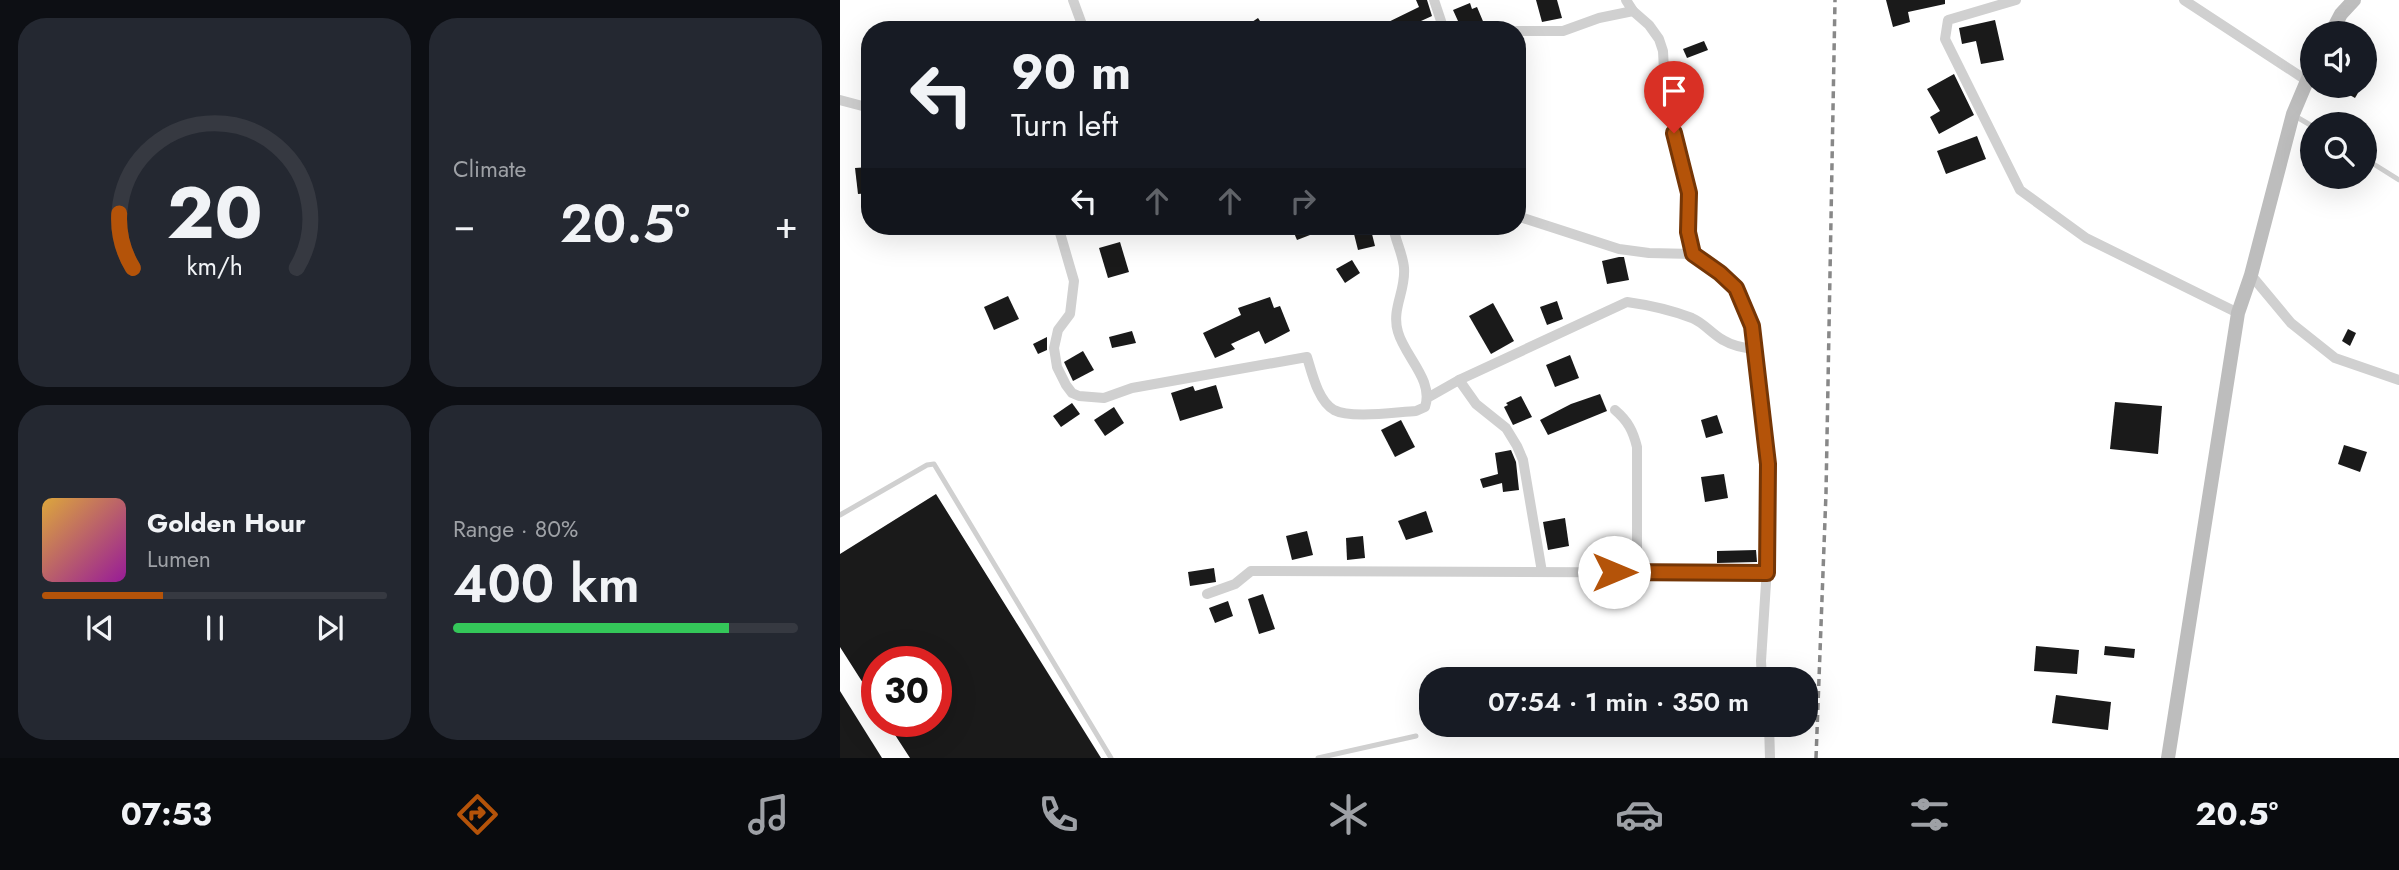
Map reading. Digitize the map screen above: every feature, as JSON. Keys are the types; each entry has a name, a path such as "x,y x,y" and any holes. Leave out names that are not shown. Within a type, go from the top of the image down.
{"main road":[{"path":"2337,21 2354,0"},
{"path":"2168,758 2238,313 2251,275 2292,114 2300,96"}],"street":[{"path":"1073,0 1081,21"},
{"path":"1434,0 1441,21"},
{"path":"1626,0 1633,11 1649,25 1663,51 1665,90 1689,193 1688,232 1693,254"},
{"path":"2016,0 1948,20 1945,39 2020,190 2086,238 2238,313"},
{"path":"2184,0 2300,70"},
{"path":"1526,31 1563,31 1599,18 1633,11"},
{"path":"840,100 861,106"},
{"path":"1526,219 1619,249 1693,254 1736,288 1752,326 1768,464 1767,573 1761,667"},
{"path":"1061,235 1074,281 1070,314 1058,330 1054,348 1057,367 1072,393 1104,398 1132,388 1307,357 1317,389 1334,410 1352,414 1416,411 1426,407 1429,397 1398,333 1395,308 1404,286 1404,266 1395,235"},
{"path":"2251,275 2291,323 2335,358 2399,380"},
{"path":"1429,397 1459,380 1627,302 1648,305 1692,318 1728,343 1755,349"},
{"path":"1459,380 1476,404 1506,428 1517,446 1523,460 1542,572"},
{"path":"1615,410 1629,425 1637,447 1637,573"},
{"path":"1207,594 1235,584 1251,571 1767,573"},
{"path":"1769,737 1770,758"}],"lane":[{"path":"2292,114 2300,119"},
{"path":"2377,166 2399,180"},
{"path":"840,515 927,465 934,464 1111,758"},
{"path":"1318,758 1416,736"}],"building":[{"path":"1416,0 1427,0 1432,16 1421,21 1390,21 1419,7"},
{"path":"1536,0 1557,0 1562,18 1542,22"},
{"path":"1886,0 1945,0 1945,4 1908,12 1910,22 1893,27"},
{"path":"1470,3 1472,9 1477,7 1483,21 1458,21 1453,10"},
{"path":"1995,20 2004,60 1981,64 1976,41 1962,44 1959,28"},
{"path":"1704,41 1708,50 1687,58 1683,49"},
{"path":"1954,74 1974,115 1939,134 1930,117 1940,111 1927,89"},
{"path":"1977,136 1986,159 1946,174 1937,151"},
{"path":"855,168 861,168 861,194 858,194"},
{"path":"1295,235 1310,235 1297,240"},
{"path":"1354,235 1372,235 1375,246 1358,250"},
{"path":"1120,242 1129,272 1108,278 1099,248"},
{"path":"1624,257 1629,280 1607,284 1602,261"},
{"path":"1352,260 1360,273 1345,283 1336,269"},
{"path":"1008,296 1019,319 994,330 984,307"},
{"path":"1270,297 1274,308 1280,306 1290,331 1265,344 1259,331 1231,344 1235,349 1215,358 1203,333 1241,315 1238,308"},
{"path":"1557,301 1563,319 1547,325 1540,307"},
{"path":"1493,303 1514,341 1491,354 1469,316"},
{"path":"2348,329 2356,333 2350,346 2342,341"},
{"path":"1132,331 1136,343 1112,348 1109,337"},
{"path":"1047,337 1047,350 1038,354 1033,344"},
{"path":"1083,351 1094,370 1073,381 1064,362"},
{"path":"1570,355 1579,378 1555,387 1546,365"},
{"path":"1216,385 1223,408 1180,421 1171,393 1193,386 1195,391"},
{"path":"1600,394 1607,411 1548,435 1540,420 1571,404"},
{"path":"1521,396 1532,417 1513,425 1504,407 1508,405 1506,403"},
{"path":"2115,402 2162,406 2158,454 2110,449"},
{"path":"1072,403 1080,414 1061,427 1053,416"},
{"path":"1114,407 1124,423 1105,436 1094,420"},
{"path":"1717,415 1723,433 1706,438 1701,420"},
{"path":"1401,420 1415,447 1395,457 1381,430"},
{"path":"2344,445 2367,452 2360,472 2338,464"},
{"path":"1511,450 1516,462 1519,490 1503,492 1502,483 1483,488 1480,479 1498,474 1495,453"},
{"path":"1724,474 1728,498 1705,502 1701,477"},
{"path":"936,494 1101,758 910,758 896,737 952,737 952,646 861,646 861,680 840,647 840,554"},
{"path":"1426,511 1433,532 1406,540 1398,521"},
{"path":"1565,518 1569,546 1548,550 1543,522"},
{"path":"1307,531 1313,555 1292,560 1286,536"},
{"path":"1363,536 1365,558 1347,560 1346,538"},
{"path":"1756,550 1757,562 1717,563 1717,551"},
{"path":"1214,568 1216,582 1190,586 1188,572"},
{"path":"1263,594 1275,629 1259,634 1248,599"},
{"path":"1228,601 1233,616 1215,623 1209,608"},
{"path":"2036,646 2079,650 2077,674 2034,671"},
{"path":"2105,646 2135,649 2134,658 2104,655"},
{"path":"840,691 861,724 861,737 869,737 882,758 840,758"},
{"path":"2056,695 2111,702 2108,730 2052,723"}],"railway":[{"path":"1816,758 1826,493 1835,0"}],"route":[{"path":"1614,572 1767,573 1768,464 1752,326 1736,288 1693,254 1688,232 1689,193 1674,133"}]}
